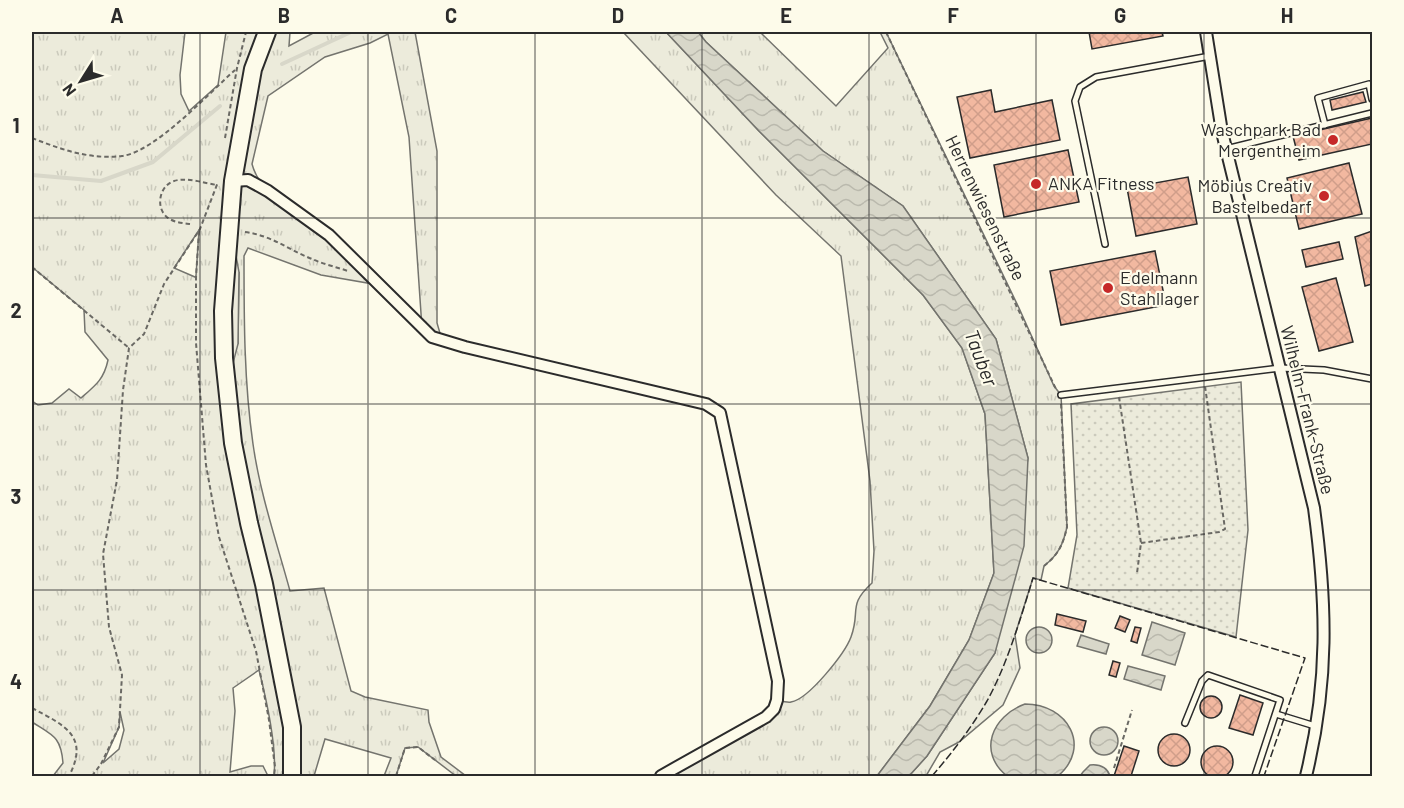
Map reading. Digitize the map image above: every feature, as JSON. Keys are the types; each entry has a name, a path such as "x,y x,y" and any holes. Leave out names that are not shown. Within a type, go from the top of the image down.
{"main road":[{"path":"267,32 253,69 223,180 224,358 234,443 292,727 292,777"}],"street":[{"name":"Wilhelm-Frank-Straße","path":"1206,32 1222,132 1314,508 1322,563 1325,630 1323,683 1306,777"},
{"path":"223,180 248,180 268,191 329,235 432,337 465,347 706,404 720,414 765,615 778,681 777,700 774,709 766,717 661,777"}],"lane":[{"path":"1105,244 1075,101 1080,87 1096,77 1210,56"},
{"path":"1325,125 1318,98 1369,84 1372,99"},
{"path":"1226,149 1372,113"},
{"path":"1061,395 1280,368 1324,370 1372,379"},
{"path":"1185,723 1202,681 1208,675 1280,700 1255,777"},
{"path":"1276,714 1315,726"}],"path":[{"path":"224,142 246,32"},
{"name":"Herrenwiesenstraße","path":"886,32 1019,308 1054,386 1061,395"},
{"path":"32,138 68,152 124,156 144,148 164,134 237,68"},
{"path":"92,777 102,764 119,727 122,675 109,627 103,554 117,480 123,390 129,348 144,334 164,284 200,229 223,180 185,180 172,182 164,189 160,200 163,213 170,219 190,224"},
{"path":"200,229 196,277 196,343 206,465 219,537 256,651 269,720 275,767 274,777"},
{"path":"245,232 260,234 285,244 311,259 370,278"},
{"path":"32,267 129,348"},
{"path":"1141,543 1220,532 1225,529 1204,378"},
{"path":"1118,388 1141,543 1137,573"},
{"path":"1044,566 1055,557 1063,545 1067,527 1061,395"},
{"path":"32,708 54,720 69,731 75,739 78,755 69,777"},
{"path":"1114,768 1132,710"},
{"path":"396,777 405,748 418,747 435,760"}],"green space":[{"path":"32,32 185,32 180,75 181,94 189,111 218,85 226,32 290,32 289,46 315,32 415,32 437,151 437,323 442,340 422,328 409,137 388,34 370,43 325,57 268,96 252,164 264,187 284,205 329,236 379,285 321,275 248,248 244,256 246,374 253,444 260,481 290,591 324,588 351,691 365,697 428,710 429,722 441,757 466,776 456,776 418,747 405,748 396,776 384,776 391,758 325,739 314,776 274,776 275,765 268,708 259,670 233,688 235,711 230,772 251,766 263,766 268,776 53,776 63,763 60,747 54,737 32,722 32,401 38,405 52,403 69,389 81,398 99,381 108,360 85,332 84,310 32,267","holes":["199,230 196,276 195,277 174,268","239,272 238,344 223,311","120,712 124,730 119,749 103,763 119,727"]},
{"path":"623,32 666,32 758,130 923,295 962,348 985,414 994,573 969,640 930,706 877,776 661,776 746,728 777,700 791,702 807,693 816,684 834,664 851,637 857,603 872,583 874,551 870,481 841,256 776,195"},
{"path":"698,32 760,32 836,106 888,48 880,32 886,32 1019,308 1054,386 1061,395 1067,527 1059,549 1044,566 1041,580 1033,578 1015,635 1020,668 1003,705 959,742 940,752 926,776 909,776 927,756 995,653 1028,458 996,339 903,206 823,151"},
{"path":"1241,382 1248,530 1236,637 1068,588 1077,535 1071,404"}],"shaded area":[{"path":"228,234 239,272 238,344 232,367"}],"water":[{"name":"Tauber","path":"666,32 698,32 823,151 903,206 996,339 1028,458 1024,546 995,653 927,756 909,776 877,776 930,706 969,640 994,573 985,414 962,348 923,295 758,130"},
{"path":"1152,622 1185,633 1175,665 1142,655"},
{"path":"1039,627 1048,631 1052,640 1048,649 1039,653 1030,649 1026,640 1030,631"},
{"path":"1081,635 1109,644 1106,654 1077,646"},
{"path":"1128,666 1165,676 1161,690 1124,679"},
{"path":"1025,704 1053,711 1070,729 1074,740 1073,753 1068,765 1058,776 1007,776 998,767 991,746 992,736 1004,717"},
{"path":"1104,727 1114,731 1118,741 1114,751 1104,755 1094,751 1090,741 1094,731"},
{"path":"1090,765 1103,767 1110,776 1080,776"}],"building":[{"path":"1089,32 1162,32 1163,36 1092,49"},
{"path":"991,90 995,112 1052,100 1060,140 970,158 957,97"},
{"path":"1363,92 1366,102 1332,110 1330,100"},
{"name":"Waschpark Bad Mergentheim","path":"1372,118 1372,144 1299,160 1293,136"},
{"name":"ANKA Fitness","path":"1068,150 1079,202 1004,217 994,165"},
{"name":"Möbius Creativ Bastelbedarf","path":"1349,163 1362,214 1299,229 1287,178"},
{"path":"1188,177 1197,224 1136,236 1127,188"},
{"path":"1372,231 1372,284 1365,286 1355,237"},
{"path":"1339,242 1343,259 1306,267 1302,250"},
{"name":"Edelmann Stahllager","path":"1155,251 1166,305 1061,325 1050,271"},
{"path":"1336,278 1353,342 1319,351 1302,287"},
{"path":"1057,614 1086,621 1083,632 1055,625"},
{"path":"1120,616 1130,620 1125,632 1115,628"},
{"path":"1135,627 1141,628 1137,643 1131,641"},
{"path":"1113,661 1120,663 1116,677 1109,675"},
{"path":"1240,695 1263,703 1253,735 1229,728"},
{"path":"1207,696 1215,696 1222,703 1222,711 1215,718 1207,718 1200,711 1200,703"},
{"path":"1174,734 1185,739 1190,750 1185,761 1174,766 1163,761 1158,750 1163,739"},
{"path":"1124,746 1139,751 1131,776 1114,776"},
{"path":"1217,746 1228,751 1233,762 1228,773 1217,778 1206,773 1201,762 1206,751"}],"waterway":[{"path":"282,64 351,32"},
{"path":"32,175 101,181 153,162 220,106"}],"fence":[{"path":"932,776 968,730 994,687 1013,641 1033,578 1305,658 1264,776"}],"place":[{"name":"Waschpark Bad Mergentheim","path":"1333,140"},
{"name":"ANKA Fitness","path":"1036,184"},
{"name":"Möbius Creativ Bastelbedarf","path":"1324,196"},
{"name":"Edelmann Stahllager","path":"1108,288"}]}
